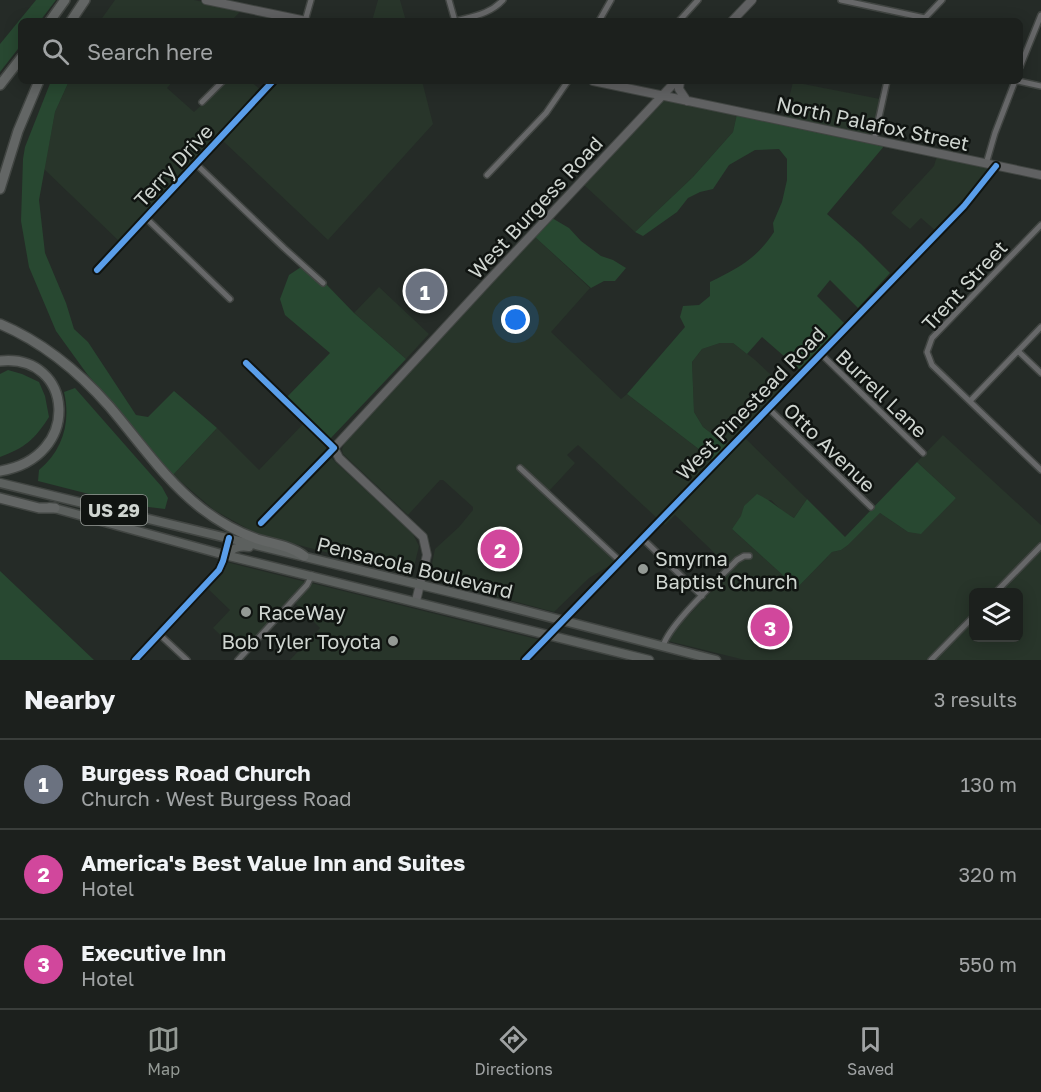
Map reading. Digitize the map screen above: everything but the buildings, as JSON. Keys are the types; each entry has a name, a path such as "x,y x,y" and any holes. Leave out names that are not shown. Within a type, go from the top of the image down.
{"highway":[{"path":"52,18 65,0"},
{"path":"73,18 85,0"},
{"path":"0,85 18,62"},
{"path":"0,189 18,131 38,84"},
{"path":"0,324 36,342 74,371 108,405 168,478 200,507 241,533 296,550 303,558"},
{"path":"0,361 18,361 38,370 54,390 60,411 58,428 46,448 25,464 0,471"},
{"path":"0,497 39,508 55,508"}],"main road":[{"path":"206,0 225,2 280,18"},
{"path":"735,18 752,0"},
{"name":"North Palafox Street","path":"625,84 663,96 1041,175"},
{"name":"West Burgess Road","path":"334,448 496,272 675,84"},
{"path":"679,84 681,93 687,101"},
{"path":"334,448 339,458 423,537 427,555 416,601"},
{"name":"Pensacola Boulevard","path":"0,483 716,660"},
{"name":"Pensacola Boulevard","path":"55,508 225,555 649,660"},
{"path":"135,660 219,570 229,538"},
{"path":"225,555 236,547 243,546 303,558 299,572"},
{"path":"636,657 641,641"}],"street":[{"path":"306,18 311,0"},
{"path":"449,0 454,18"},
{"path":"467,18 484,14 504,0"},
{"path":"601,18 610,0"},
{"path":"682,18 698,0"},
{"path":"840,0 920,18"},
{"path":"925,18 942,0"},
{"path":"1023,60 1041,15"},
{"path":"1023,82 1041,86"},
{"path":"202,102 220,84"},
{"name":"Terry Drive","path":"97,270 270,84"},
{"path":"488,175 546,113 566,84"},
{"path":"874,140 886,84"},
{"path":"986,164 995,133 1015,84"},
{"path":"196,164 323,283"},
{"name":"West Pinestead Road","path":"525,660 964,206 996,166"},
{"path":"146,218 230,299"},
{"name":"Trent Street","path":"1041,225 929,343 927,352 930,362 1041,470"},
{"path":"970,401 1041,327"},
{"path":"1018,351 1041,373"},
{"name":"Burrell Lane","path":"820,354 923,453"},
{"path":"246,363 334,448"},
{"name":"Otto Avenue","path":"768,408 871,507"},
{"name":"West Burgess Road","path":"261,523 334,448"},
{"path":"520,468 620,561"},
{"path":"643,538 702,596"},
{"path":"1000,588 1041,546"},
{"path":"663,646 669,633 702,596 737,560 749,556"},
{"path":"238,660 307,585 312,575"},
{"path":"931,660 969,621"},
{"path":"159,634 187,660"}],"shaded area":[{"path":"115,0 194,0 242,10 234,18 102,18"},
{"path":"378,0 400,0 405,18 373,18"},
{"path":"68,84 170,84 167,88 194,112 224,84 254,84 261,90 120,242 44,169 55,112"},
{"path":"273,84 423,84 433,124 328,240 222,140"},
{"path":"793,84 803,84 880,99 872,137 784,119"},
{"path":"665,99 737,114 733,132 693,177 635,232 584,185"},
{"path":"937,156 991,168 979,185 936,231 921,218 910,229 891,213 934,166"},
{"path":"535,237 590,288 551,332 621,399 627,394 713,460 658,519 578,445 567,455 575,463 549,491 520,465 517,469 617,561 589,578 554,612 429,579 435,549 459,527 473,507 443,480 440,480 408,515 343,454 342,449 346,440"},
{"path":"379,287 429,334 406,359 354,313"},
{"path":"720,343 733,343 784,387 728,446 703,427 694,412 692,362 702,349"},
{"path":"304,423 326,444 327,451 258,523 262,526 330,457 413,534 419,546 412,575 257,534 214,510 173,475 217,428 259,470"},
{"path":"943,435 1041,525 1041,542 997,588 969,588 969,616 928,660 745,660 668,641 671,634 739,562 746,558 751,559 752,555 742,553 728,566 675,515 665,525 662,523 718,464 720,465 744,437 807,499 794,518 783,512 771,500 744,506 742,516 732,529 797,588 832,552 848,545 880,513 908,532 956,498 917,462"},
{"path":"1041,550 1041,660 935,660 969,624 969,642 1023,642 1023,588 1004,588"},
{"path":"226,562 306,582 240,654 213,628 230,610 206,587"},
{"path":"311,583 540,640 521,660 290,660 320,628 295,603"}],"green space":[{"path":"36,0 56,0 42,18 21,18"},
{"path":"18,22 18,49 0,72 0,44"},
{"path":"50,84 68,84 55,112 39,200 45,253 74,329 88,342 136,415 148,417 174,391 217,428 173,475 87,374 56,331 29,267 21,221 25,147"},
{"path":"737,114 885,145 827,214 890,273 858,308 830,280 817,296 845,324 800,370 762,337 747,354 733,343 720,343 702,349 692,362 694,412 703,427 728,446 713,460 627,394 685,327 680,317 683,306 699,305 710,296 710,282 746,262 760,250 774,232 773,223 782,202 787,180 787,159 779,149 755,150 729,165 713,189 688,198 677,212 643,236 635,232 693,177 733,132"},
{"path":"552,218 569,228 581,241 601,256 626,268 615,281 604,281 591,288 535,237"},
{"path":"301,267 323,286 326,284 354,313 406,359 329,440 286,398 330,353 285,315 280,299 289,275"},
{"path":"8,370 39,382 45,396 49,417 29,442 0,457 0,374"},
{"path":"75,388 162,487 168,498 165,509 132,505 38,481 39,470 54,454 63,435 66,414 64,392"},
{"path":"917,462 956,498 921,534 908,532 880,513 848,545 832,552 797,588 732,529 741,516 744,506 757,494 794,518 807,499 845,537"},
{"path":"0,571 94,660 0,660"}],"cycle path":[{"path":"97,270 270,84"},
{"path":"525,660 964,206 996,166"},
{"path":"246,363 334,448 261,523"},
{"path":"135,660 219,570 229,538"}],"place":[{"name":"Burgess Road Church","path":"425,291"},
{"name":"America's Best Value Inn and Suites","path":"500,549"},
{"name":"Smyrna Baptist Church","path":"643,569"},
{"name":"RaceWay","path":"246,612"},
{"name":"Executive Inn","path":"770,627"},
{"name":"Bob Tyler Toyota","path":"393,641"}]}
